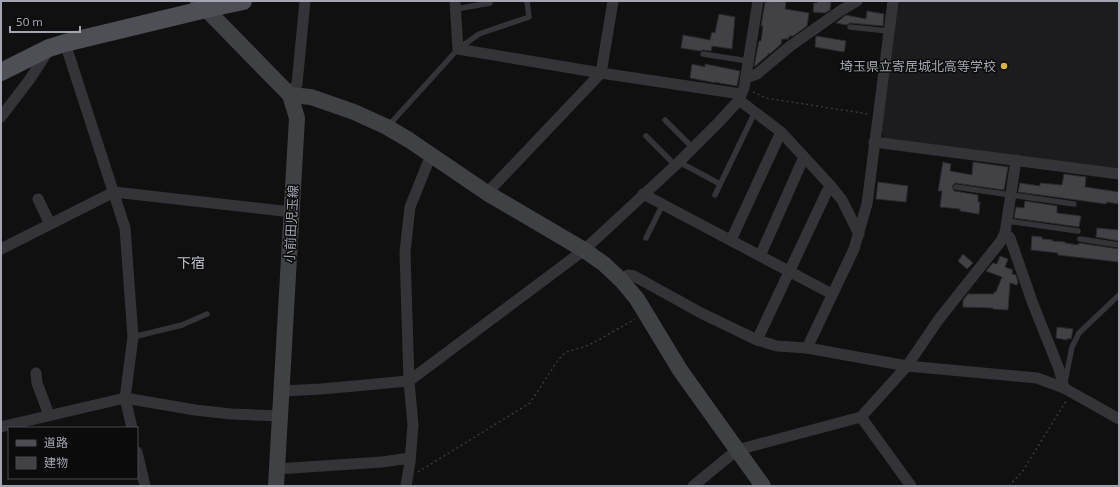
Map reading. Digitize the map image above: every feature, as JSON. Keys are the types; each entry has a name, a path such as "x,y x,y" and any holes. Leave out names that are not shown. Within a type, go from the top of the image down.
{"main road":[{"path":"1,72 57,46 202,5 237,2"}],"street":[{"path":"305,1 297,84 290,95 311,97 354,112 387,127 487,193 584,250 604,264 622,281 637,299 680,370 763,486"},
{"path":"487,193 601,73 613,1"},
{"path":"758,1 742,90 755,112 781,132 830,185 842,200 859,234"},
{"path":"282,391 321,390 409,381 584,250 677,164 719,122 742,90 757,74 840,6 857,1"},
{"path":"807,348 854,249 859,234 866,204 893,1"},
{"name":"小前田児玉線","path":"202,5 290,95 297,118 276,486"},
{"path":"455,5 458,49 601,73 742,90"},
{"path":"1,117 57,46 114,192 125,228 133,337 125,398 132,427"},
{"path":"731,240 781,132"},
{"path":"874,142 1119,174"},
{"path":"407,480 412,425 409,381 405,252 410,207 431,155"},
{"path":"760,256 804,157"},
{"path":"693,486 738,450 861,417 907,366 938,319 1001,241 1005,233 1016,160"},
{"path":"757,340 830,185"},
{"path":"1,249 114,192 292,212"},
{"path":"644,194 832,294"},
{"path":"38,199 50,224"},
{"path":"1005,233 1010,238 1033,304 1068,390"},
{"path":"622,281 628,275 634,276 701,313 757,340 777,346 807,348 907,366 1037,378 1068,390 1119,419"},
{"path":"36,373 37,383 49,415"},
{"path":"1,427 125,398 202,411 280,416"},
{"path":"861,417 911,486"},
{"path":"138,456 145,486"},
{"path":"277,469 382,462 410,458"}],"lane":[{"path":"387,127 458,49 479,34 529,17 527,1"},
{"path":"455,5 490,3"},
{"path":"850,27 888,31"},
{"path":"703,54 748,61"},
{"path":"715,195 755,112"},
{"path":"665,120 693,148"},
{"path":"646,136 677,164 720,184"},
{"path":"956,187 1074,204"},
{"path":"646,238 663,204"},
{"path":"1007,221 1078,231"},
{"path":"1080,240 1119,245"},
{"path":"1068,390 1072,347 1079,333 1119,295"},
{"path":"133,337 182,325 207,314"}],"path":[{"path":"742,90 766,98 878,115"},
{"path":"407,480 530,403 558,360 566,352 595,342 645,313"},
{"path":"1008,486 1022,472 1068,390"}],"shaded area":[{"name":"埼玉県立寄居城北高等学校","path":"897,1 1119,1 1119,170 885,138 880,132"}],"building":[{"path":"817,1 831,2 830,10 825,13 813,12 814,3 817,3"},
{"path":"765,2 786,2 785,9 809,13 807,26 793,36 790,36 788,39 782,39 781,44 770,54 768,53 768,55 754,67 759,41 761,41 763,26 761,26"},
{"path":"867,11 884,14 883,26 850,23 846,25 836,23 846,15 866,19"},
{"path":"719,14 735,17 732,49 712,46 711,51 700,51 681,48 683,35 710,40 712,32 715,33"},
{"path":"816,36 846,41 844,52 815,47"},
{"path":"692,64 705,67 705,64 740,71 737,86 690,78"},
{"path":"943,162 951,164 950,171 972,175 973,162 1008,167 1004,190 955,183 952,186 954,191 978,195 978,202 980,202 979,214 960,211 960,209 940,207 942,191 938,191"},
{"path":"1064,174 1086,177 1085,187 1119,192 1119,204 1107,202 1106,204 1018,192 1020,183 1040,186 1040,183 1062,185"},
{"path":"878,182 908,186 906,202 876,199"},
{"path":"1025,201 1057,206 1057,213 1081,216 1079,227 1014,218 1016,207 1024,208"},
{"path":"1097,228 1119,230 1119,241 1096,237"},
{"path":"1032,236 1078,245 1079,243 1119,249 1119,262 1058,255 1058,253 1031,250"},
{"path":"963,254 973,263 967,269 958,261"},
{"path":"1000,256 1008,259 1005,267 1013,270 1012,274 1016,275 1018,282 1017,285 1010,283 1008,310 963,307 963,300 968,294 994,294 994,292 996,292 1002,277 986,271 993,263 997,264"},
{"path":"1057,327 1073,329 1071,339 1068,338 1067,340 1056,338"}],"place":[{"name":"埼玉県立寄居城北高等学校","path":"1004,66"}],"district":[{"name":"下宿","path":"191,263"}]}
